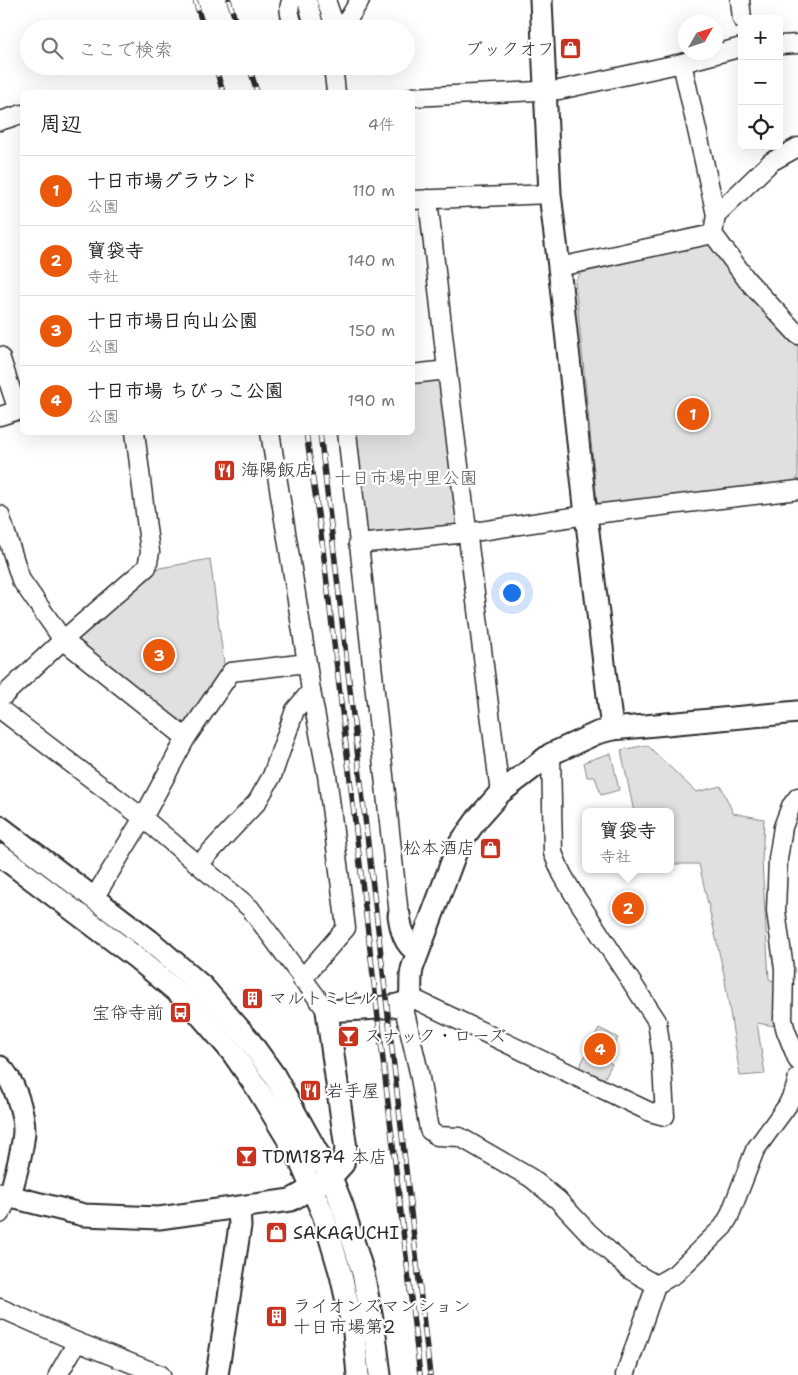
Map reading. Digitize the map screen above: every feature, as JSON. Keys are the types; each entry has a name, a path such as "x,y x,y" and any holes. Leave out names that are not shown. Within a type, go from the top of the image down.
{"street":[{"path":"292,0 289,4 292,20"},
{"path":"307,0 312,20"},
{"path":"326,0 333,20"},
{"path":"348,20 360,0"},
{"path":"540,0 550,194 612,729"},
{"path":"740,0 742,15"},
{"path":"783,45 798,44"},
{"path":"415,97 559,90 682,63 738,48"},
{"path":"682,63 716,215 713,234 747,280 798,335"},
{"path":"333,75 336,90"},
{"path":"0,121 20,115"},
{"path":"716,215 771,162 798,147"},
{"path":"500,793 447,370 420,200 550,194"},
{"path":"559,267 713,234"},
{"path":"0,356 20,410 0,416"},
{"path":"415,374 447,370"},
{"path":"0,699 62,640 147,567 150,552 135,435"},
{"path":"270,435 310,691 328,775 346,928 302,980"},
{"path":"347,435 400,926 410,948 418,952"},
{"path":"358,544 467,534 586,515 798,490"},
{"path":"0,515 21,580 62,640 186,738"},
{"path":"94,898 143,818 186,738 231,672 307,663"},
{"path":"199,864 257,802 272,776 294,710 310,691"},
{"path":"0,709 143,818 250,908 291,962 302,980 327,1012 346,1149 343,1164 331,1178 291,1200 160,1218 84,1214 3,1201 24,1131 19,1104 8,1074 0,1067"},
{"path":"656,1285 630,1270 588,1232 558,1200 531,1178 460,1136 438,1136 429,1130 406,1000 410,975 458,846 478,818 500,793 551,754 597,733 612,729 798,712"},
{"path":"327,1012 406,1000 650,1112 665,1116 661,1050 657,1021 573,893 553,853 551,754"},
{"path":"798,797 791,806 783,827 778,859 776,911 784,969 783,1020 798,1061"},
{"path":"0,827 149,940 203,987 249,1040 274,1075 331,1178 363,1273 375,1335 380,1375"},
{"path":"0,855 134,956 188,1001 232,1052 257,1088 298,1156 328,1227 354,1333 358,1375"},
{"path":"625,1375 651,1294 656,1285 675,1274 723,1227 729,1217 755,1150 787,1106 798,1077"},
{"path":"217,1375 240,1226 240,1208"},
{"path":"0,1308 77,1342 161,1375"},
{"path":"58,1375 77,1342"}],"green space":[{"path":"711,243 743,284 798,345 798,483 602,507 597,502 575,281 581,273"},
{"name":"十日市場中里公園","path":"440,378 457,524 367,534 355,435 415,435 415,381"},
{"path":"210,559 225,671 185,728 75,640 154,569"},
{"path":"647,745 696,792 721,786 733,813 764,819 762,862 769,979 778,983 774,1026 757,1023 765,1074 740,1076 724,974 699,864 674,864 674,808 633,808 621,750"},
{"path":"611,753 619,790 601,795 595,777 587,777 584,762"},
{"path":"599,1028 618,1038 607,1061 612,1064 603,1081 578,1070"}],"railway":[{"path":"195,0 201,20"},
{"path":"229,0 235,20"},
{"path":"218,75 222,90"},
{"path":"252,75 256,90"},
{"path":"306,435 322,541 420,1375"},
{"path":"320,435 430,1375"}],"place":[{"name":"ブックオフ","path":"571,49"},
{"name":"十日市場グラウンド","path":"693,414"},
{"name":"海陽飯店","path":"225,470"},
{"name":"十日市場日向山公園","path":"159,655"},
{"name":"松本酒店","path":"491,848"},
{"name":"寶袋寺","path":"628,908"},
{"name":"マルトミビル","path":"253,998"},
{"name":"宝帒寺前","path":"180,1013"},
{"name":"スナック・ローズ","path":"348,1036"},
{"name":"十日市場 ちびっこ公園","path":"600,1049"},
{"name":"岩手屋","path":"310,1091"},
{"name":"TDM1874 本店","path":"246,1157"},
{"name":"SAKAGUCHI","path":"277,1233"},
{"name":"ライオンズマンション 十日市場第2","path":"277,1316"}]}
